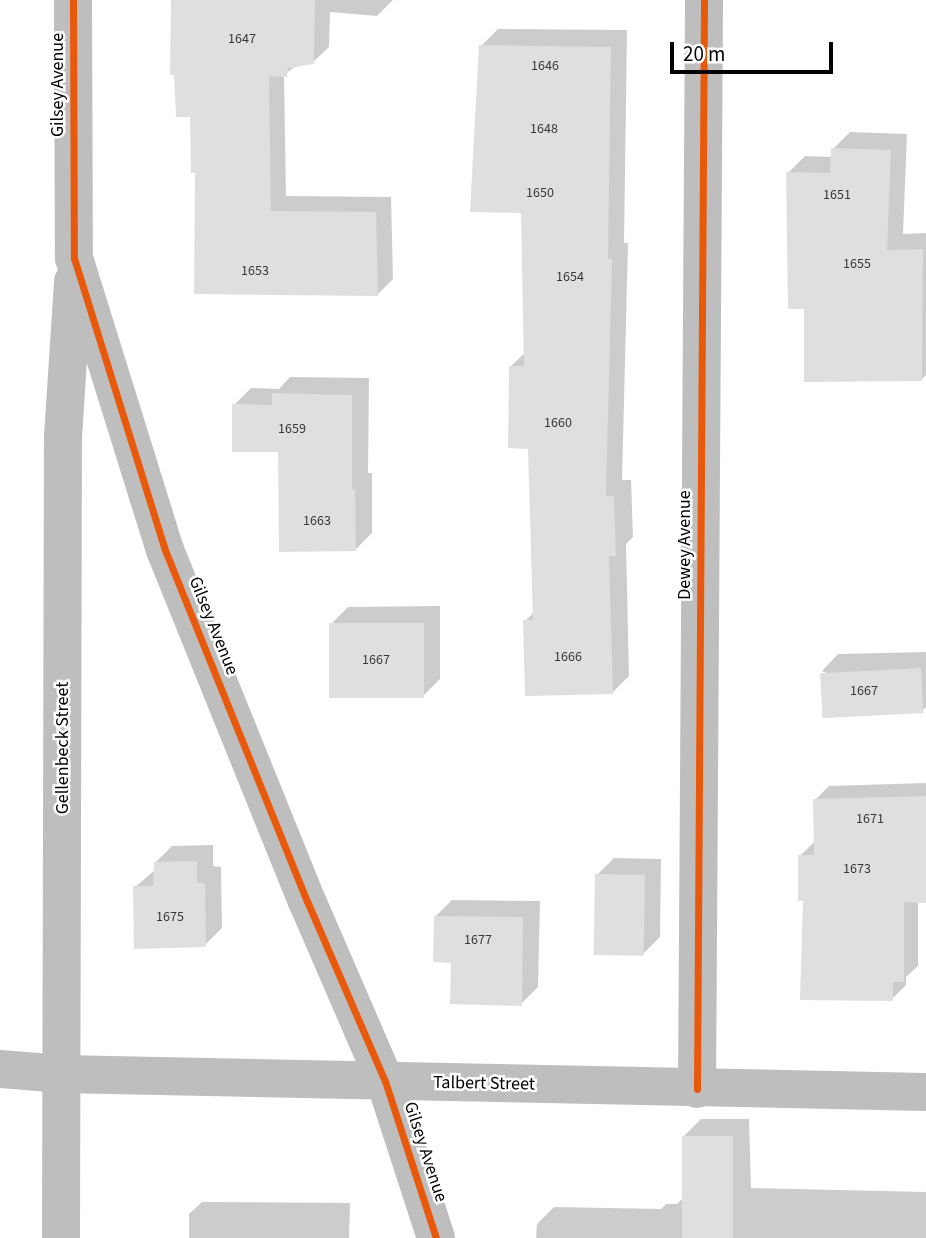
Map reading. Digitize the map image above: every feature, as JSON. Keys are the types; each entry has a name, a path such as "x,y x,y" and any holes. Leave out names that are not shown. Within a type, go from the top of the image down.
{"street":[{"name":"Gilsey Avenue","path":"73,0 74,258 165,550 307,901 385,1081 436,1238"},
{"name":"Dewey Avenue","path":"697,1089 704,0"},
{"name":"Gellenbeck Street","path":"61,1238 63,437 74,258"},
{"name":"Talbert Street","path":"0,1069 62,1074 926,1092"}],"building":[{"path":"171,0 315,0 314,64 288,68 287,77 269,76 271,211 376,212 378,296 194,294 195,173 191,173 190,117 176,117 174,75 170,75"},
{"path":"479,45 611,47 608,259 612,259 606,496 614,496 616,556 609,556 613,694 525,696 523,620 533,620 528,449 508,448 509,366 524,366 521,213 470,212"},
{"path":"831,148 891,150 887,250 923,249 922,381 804,382 804,309 788,309 786,172 830,173"},
{"path":"272,393 352,395 352,489 355,489 356,551 279,552 278,452 232,452 232,404 272,405"},
{"path":"329,623 424,623 424,698 329,698"},
{"path":"921,668 923,713 822,718 820,673"},
{"path":"926,796 926,903 904,902 904,982 893,982 893,1001 800,1000 803,901 798,901 798,855 814,855 813,799"},
{"path":"197,861 197,883 205,883 206,947 134,949 133,886 153,886 154,862"},
{"path":"595,874 645,875 644,956 594,955"},
{"path":"434,916 523,917 522,1006 450,1004 451,963 433,962"},
{"path":"682,1136 733,1136 733,1238 682,1238"}],"cycle path":[{"path":"73,0 74,258 165,550 307,901 385,1081 436,1238"},
{"path":"697,1089 704,0"}]}
